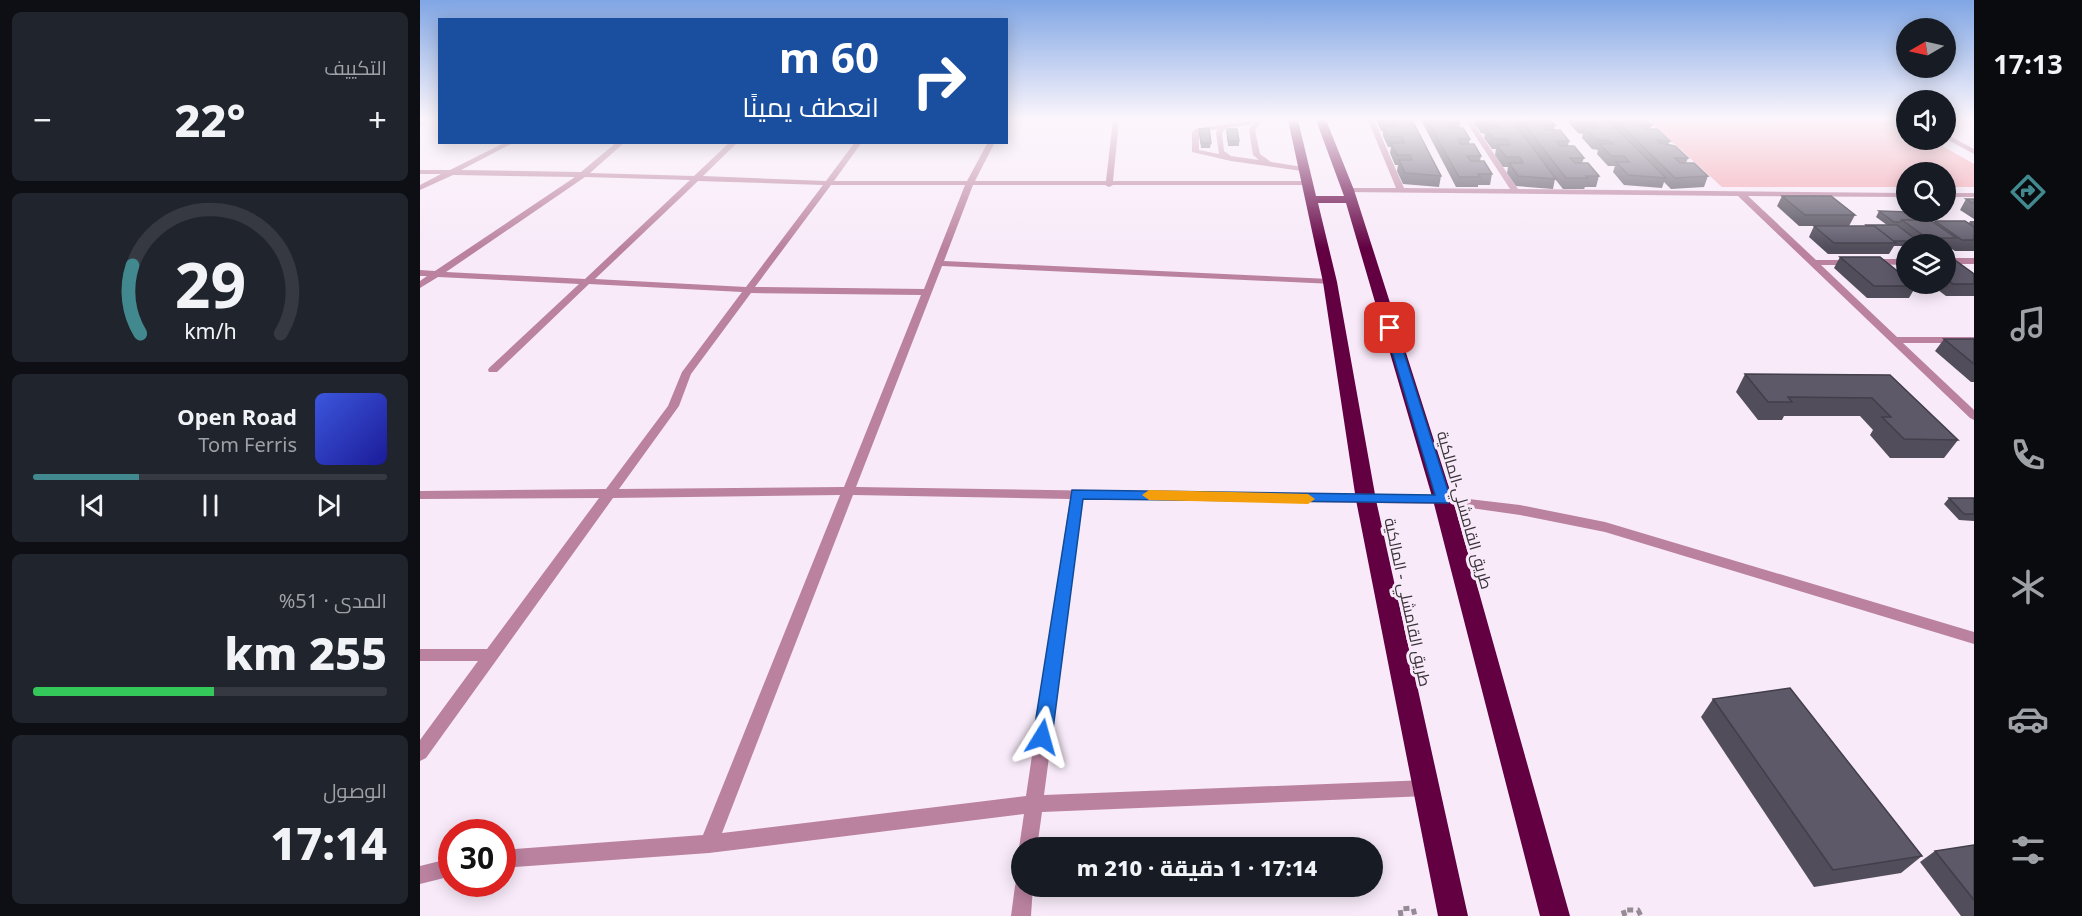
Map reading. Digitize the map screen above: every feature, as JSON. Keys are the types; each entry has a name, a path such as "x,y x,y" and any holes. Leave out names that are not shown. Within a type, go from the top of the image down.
{"highway":[{"name":"طريق القامشلي - المالكية","path":"1304,163 1330,282 1366,500 1453,916"},
{"name":"طريق القامشلي-المالكية","path":"1338,163 1350,195 1443,500 1555,916"},
{"path":"1309,184 1350,195"}],"street":[{"path":"420,188 469,163"},
{"path":"420,285 581,176 597,163"},
{"path":"493,370 713,163"},
{"path":"420,753 673,406 686,374 844,163"},
{"path":"709,844 846,491 940,263 971,181 981,163"},
{"path":"1109,184 1111,163"},
{"path":"1259,163 1269,164 1309,184"},
{"path":"1389,163 1401,190"},
{"path":"1496,163 1515,192"},
{"path":"420,172 527,172 581,176 828,183 971,181 1309,184"},
{"path":"1599,183 1607,192"},
{"path":"1710,185 1718,193"},
{"path":"1350,195 1401,190 1896,195"},
{"path":"1740,193 1974,416"},
{"path":"1956,195 1974,195"},
{"path":"1815,262 1896,261"},
{"path":"1956,261 1974,261"},
{"path":"940,263 1330,282"},
{"path":"420,273 750,290 927,292"},
{"path":"1893,340 1974,340"},
{"path":"420,495 846,491 1443,500 1520,510 1605,527 1974,638"},
{"path":"1029,837 1077,494"},
{"path":"420,655 491,655"},
{"path":"516,858 709,844 1033,804 1427,788"},
{"path":"420,875 438,870"},
{"path":"1021,916 1023,897"}],"path":[{"path":"1401,916 1400,909 1413,908 1415,916"},
{"path":"1625,916 1623,910 1638,910 1641,916"}],"shaded area":[{"path":"1695,163 1896,163 1896,187 1722,187"},
{"path":"1956,163 1974,164 1974,187 1956,187"}],"building":[{"path":"1400,163 1434,163 1441,176 1405,173"},
{"path":"1451,163 1485,163 1492,174 1478,174 1480,177 1459,177"},
{"path":"1509,163 1544,163 1556,179 1518,176"},
{"path":"1554,163 1588,163 1599,176 1586,176 1588,178 1566,178"},
{"path":"1617,163 1651,163 1666,178 1628,175"},
{"path":"1659,163 1694,163 1708,176 1675,178"},
{"path":"1782,196 1831,196 1855,215 1805,215"},
{"path":"1879,211 1896,212 1896,222"},
{"path":"1965,221 1974,227 1974,240 1962,240 1936,222"},
{"path":"1905,222 1933,222 1950,234 1921,234"},
{"path":"1897,225 1909,234 1896,234 1896,241 1893,241 1874,226 1867,226"},
{"path":"1814,226 1874,226 1896,243 1834,243"},
{"path":"1840,257 1880,257 1896,270 1896,286 1874,286"},
{"path":"1956,261 1974,274 1974,284 1956,284"},
{"path":"1944,339 1974,339 1974,364"},
{"path":"1745,374 1890,375 1958,440 1904,439 1882,417 1891,417 1872,398 1788,397 1792,402 1768,402"},
{"path":"1949,498 1974,498 1974,514 1964,514"},
{"path":"1790,688 1922,856 1833,870 1713,699"},
{"path":"1974,845 1974,900 1935,851"}],"slow traffic":[{"path":"1149,495 1308,499"}],"route":[{"path":"1042,737 1077,494 1443,500 1390,328"}]}
